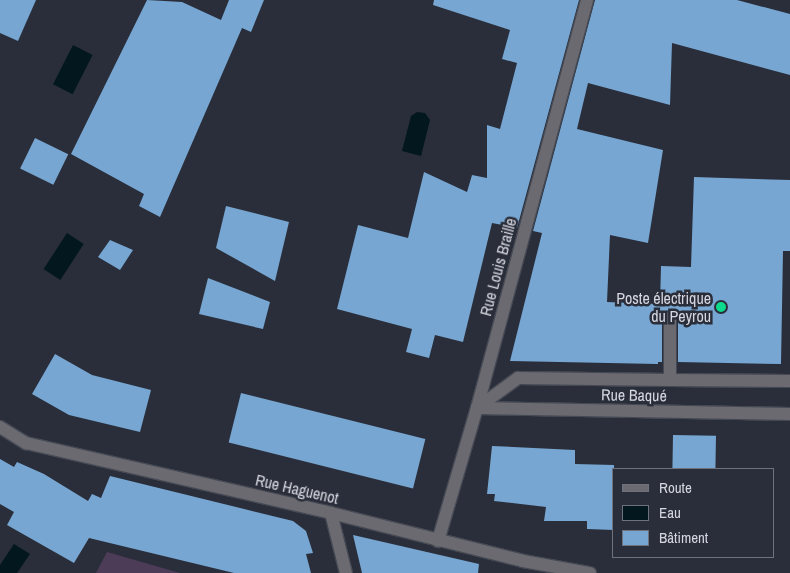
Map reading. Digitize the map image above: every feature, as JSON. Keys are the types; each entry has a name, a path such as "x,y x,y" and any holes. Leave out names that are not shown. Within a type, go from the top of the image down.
{"street":[{"name":"Rue Louis Braille","path":"438,541 477,408 587,0"},
{"path":"670,318 670,380"},
{"path":"477,408 518,378 790,381"},
{"name":"Rue Baqué","path":"477,408 790,414"},
{"name":"Rue Haguenot","path":"0,427 26,443 331,513 438,541 522,567 590,573"},
{"path":"331,513 346,573"}],"shaded area":[{"path":"107,552 180,573 96,573"}],"water":[{"path":"73,45 93,55 73,94 53,84"},
{"path":"417,112 425,113 430,120 421,156 402,151 411,116"},
{"path":"67,233 84,244 60,280 44,269"},
{"path":"14,544 30,554 17,573 0,573 0,565"}],"building":[{"path":"0,0 36,0 18,41 0,33"},
{"path":"147,0 182,2 221,20 229,0 264,0 251,32 242,28 160,217 139,206 144,194 71,154"},
{"path":"434,0 579,0 517,228 492,223 463,342 435,335 429,358 406,352 412,329 337,309 358,225 408,238 424,172 467,192 472,175 487,178 487,125 500,129 517,63 502,59 510,30 433,5"},
{"path":"595,0 737,0 790,14 790,75 672,43 670,105 588,83 577,129 663,150 648,243 610,235 607,302 660,304 661,266 691,267 694,177 790,180 790,251 783,251 781,364 678,362 678,318 677,314 670,310 666,311 662,318 662,362 658,362 658,364 510,361 542,233 533,231"},
{"path":"35,138 68,154 53,185 20,169"},
{"path":"226,206 289,222 275,281 216,248"},
{"path":"110,240 133,250 120,270 98,257"},
{"path":"208,278 270,302 263,329 199,314"},
{"path":"55,354 92,375 151,390 140,432 69,415 32,394"},
{"path":"241,393 425,439 413,488 229,442"},
{"path":"673,435 716,436 715,468 672,468"},
{"path":"492,446 575,450 575,464 614,465 614,468 612,468 612,530 587,529 587,521 544,521 546,507 494,501 495,494 487,494"},
{"path":"0,459 14,467 17,462 44,474 88,501 92,494 101,498 110,476 293,521 306,531 313,553 306,554 311,573 234,573 89,538 74,563 7,525 14,512 0,504"},
{"path":"353,535 479,564 478,573 362,573"}],"place":[{"name":"Poste électrique du Peyrou","path":"721,307"}]}
